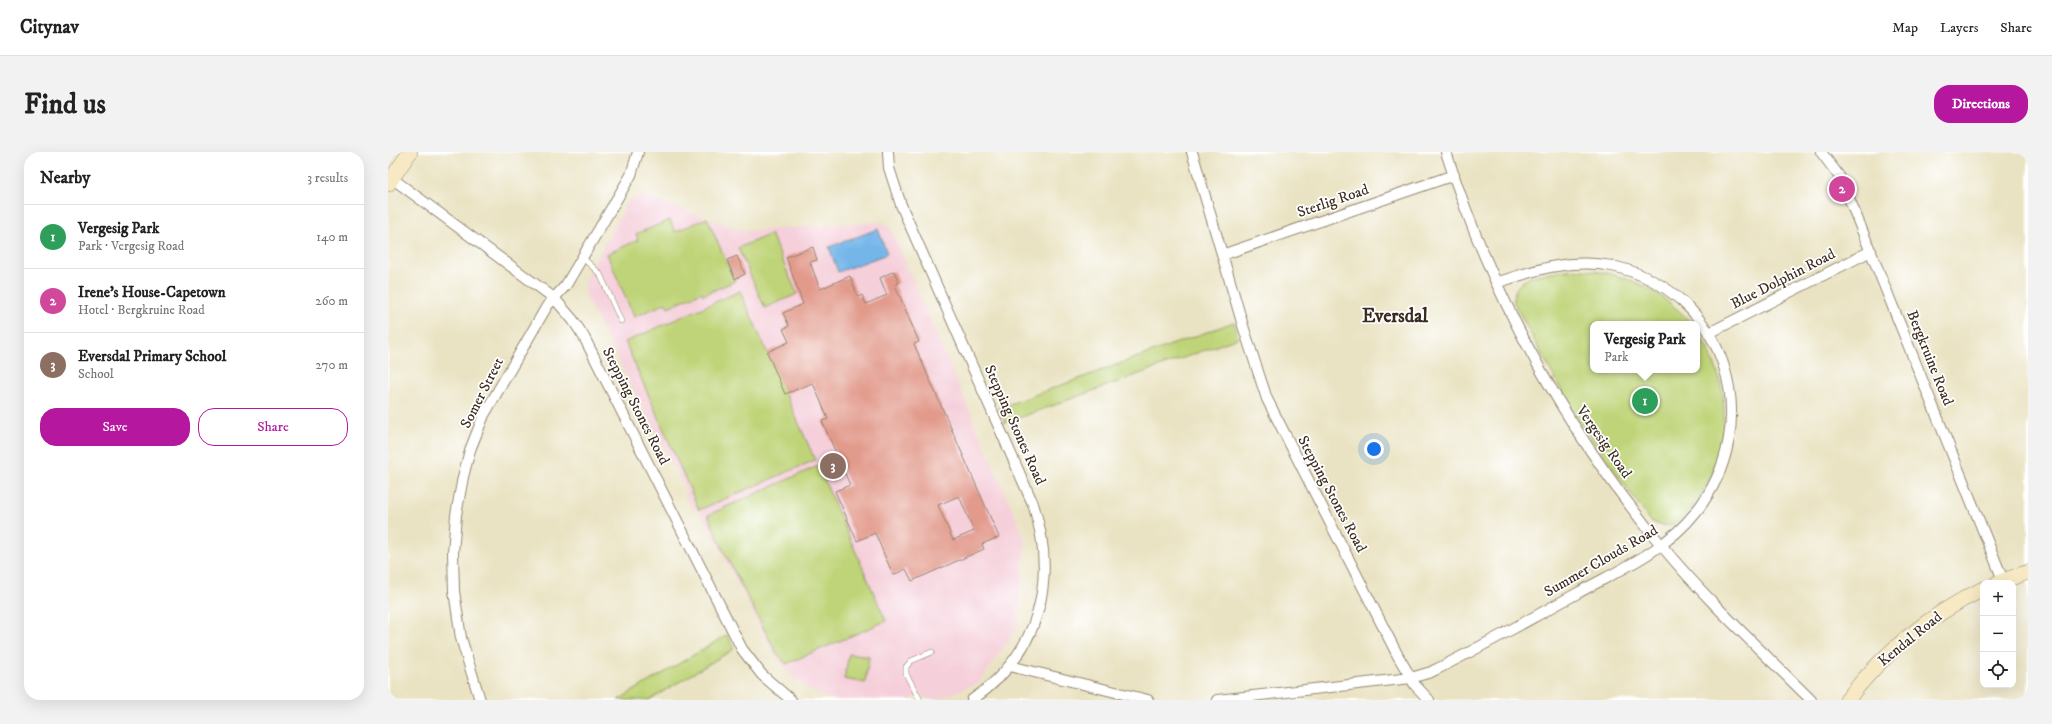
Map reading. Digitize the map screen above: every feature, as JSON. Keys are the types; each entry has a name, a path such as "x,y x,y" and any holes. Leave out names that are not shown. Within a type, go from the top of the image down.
{"street":[{"path":"390,182 410,152"},
{"name":"Somer Street","path":"480,700 461,638 454,591 453,553 456,515 470,450 484,415 547,306 566,285 631,175 638,152"},
{"name":"Stepping Stones Road","path":"888,152 889,168 901,205 1033,504 1040,526 1045,564 1044,584 1040,608 1024,644 1010,666 986,691 972,700"},
{"name":"Stepping Stones Road","path":"1192,152 1222,255 1267,399 1398,656 1411,678 1429,700"},
{"name":"Vergesig Road","path":"1446,152 1506,306 1576,431 1661,546 1698,588 1811,700"},
{"name":"Bergkruine Road","path":"1821,152 1839,176 1845,188 1999,580"},
{"name":"Sterlig Road","path":"1222,255 1454,175"},
{"name":"Stepping Stones Road","path":"390,182 554,298 573,320 584,337 742,649 762,675 791,700"},
{"name":"Blue Dolphin Road","path":"1709,333 1871,251"},
{"name":"Summer Clouds Road","path":"1496,283 1538,269 1563,264 1585,263 1611,266 1637,274 1660,285 1678,299 1700,321"},
{"name":"Summer Clouds Road","path":"1217,700 1411,678 1431,672 1450,663 1661,546 1694,514 1710,493 1721,473 1727,454 1731,425 1730,391 1720,356 1709,333 1700,322"},
{"path":"2006,580 2028,572"},
{"name":"Kendal Road","path":"1847,700 1866,677 1903,640 1932,619 1980,591"},
{"path":"1010,666 1148,700"}],"lane":[{"path":"583,258 600,274 621,321"},
{"path":"920,700 906,674 906,666 911,661 932,652"}],"shaded area":[{"path":"643,196 745,231 881,222 890,227 1025,539 1018,626 980,682 935,700 929,700 923,695 914,697 912,700 836,700 823,696 799,683 774,654 699,510 692,509 685,494 687,493 585,295 586,278 629,200"}],"green space":[{"path":"707,218 735,281 703,295 702,292 668,307 666,303 634,317 607,254 638,240 636,234 670,220 675,232"},
{"path":"771,234 797,294 765,308 738,248"},
{"path":"1585,270 1619,276 1636,282 1651,290 1679,311 1689,321 1590,321 1590,373 1700,373 1700,336 1708,349 1722,388 1724,421 1719,454 1701,495 1683,517 1672,524 1661,525 1650,520 1576,417 1514,303 1514,294 1518,286 1532,277 1550,272"},
{"path":"740,291 815,460 699,510 625,342"},
{"path":"1234,322 1238,338 1005,423 999,408"},
{"path":"818,466 886,621 786,664 776,652 725,554 708,515"},
{"path":"727,635 734,649 649,700 618,700"},
{"path":"849,654 869,657 865,683 844,679"}],"water":[{"path":"878,229 887,254 838,272 829,247"}],"building":[{"path":"813,247 817,260 810,262 820,289 850,276 858,297 862,295 866,304 887,295 880,278 894,271 899,283 895,285 919,342 914,344 999,537 982,544 984,549 912,581 906,569 893,575 875,533 857,541 835,491 850,485 822,421 828,419 813,383 785,394 767,352 789,342 783,329 789,326 783,313 803,304 786,257","holes":["959,496 974,531 953,540 938,505"]},
{"path":"737,256 745,274 735,279 727,260"}],"place":[{"name":"Irene's House-Capetown","path":"1842,189"},
{"name":"Vergesig Park","path":"1645,401"},
{"name":"Eversdal Primary School","path":"833,466"}],"district":[{"name":"Eversdal","path":"1395,316"}]}
